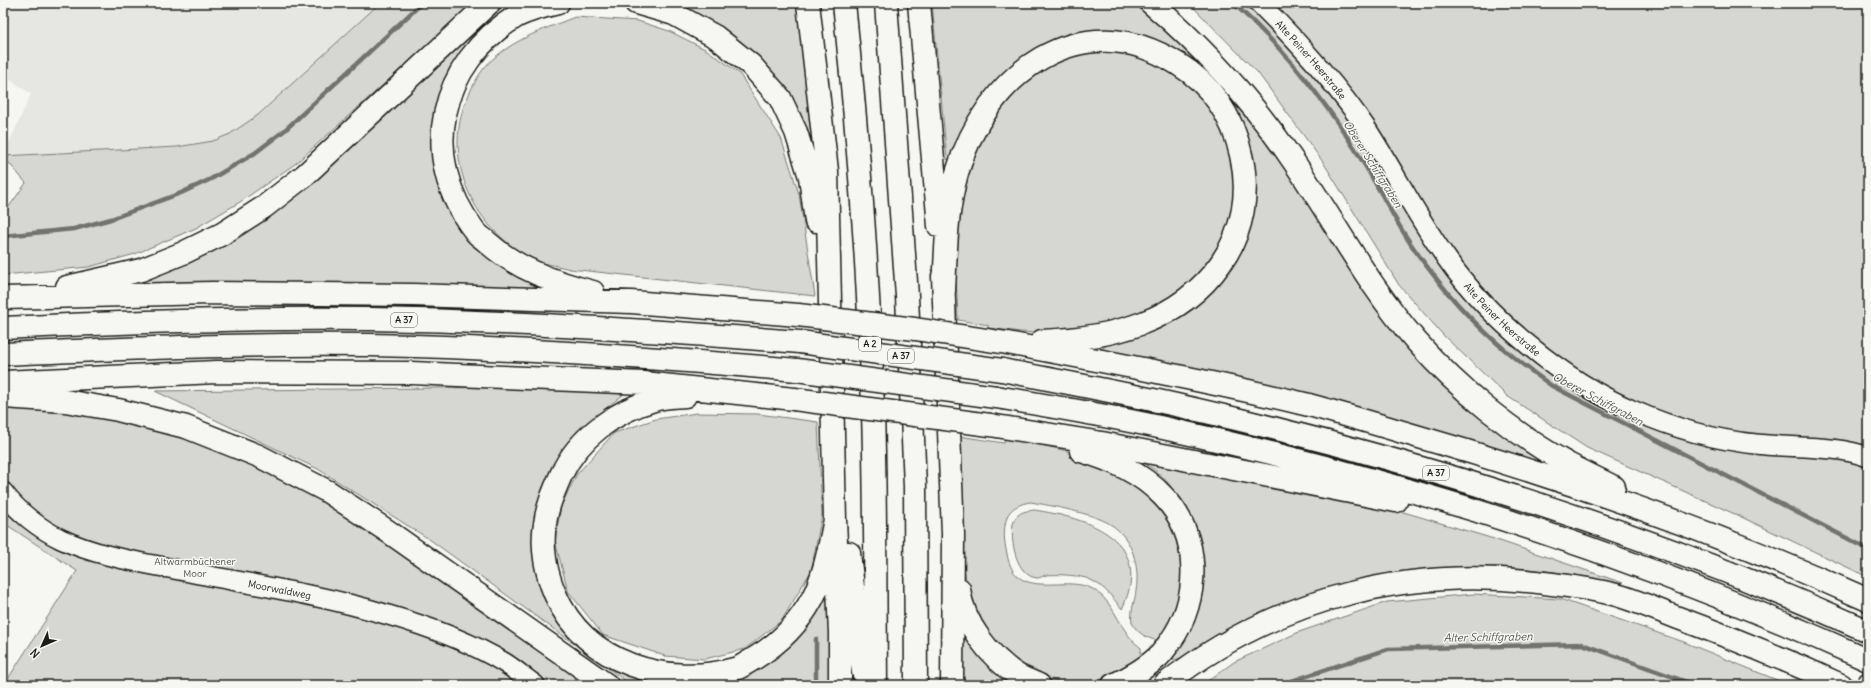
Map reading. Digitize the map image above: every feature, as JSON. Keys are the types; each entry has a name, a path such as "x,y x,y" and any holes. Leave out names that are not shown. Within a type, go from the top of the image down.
{"highway":[{"path":"10,297 141,270 183,253 222,234 252,215 305,175 489,3"},
{"path":"558,3 518,16 484,42 464,66 453,88 445,113 441,138 444,168 454,200 474,231 502,256 532,273 568,286 631,302"},
{"path":"636,3 674,14 716,37 751,65 780,98 796,132 810,177 829,300"},
{"path":"808,3 827,171 832,415 840,633 840,685"},
{"name":"A 2","path":"844,3 855,113 868,298 874,486 876,685"},
{"path":"886,3 907,296 915,487 916,685"},
{"path":"919,3 944,291 953,534 952,685"},
{"path":"1151,3 1215,62 1243,93 1294,162 1388,307 1418,343 1453,379 1508,423 1567,464 1697,528"},
{"path":"944,291 948,214 957,173 970,138 984,112 1004,86 1030,64 1055,50 1083,43 1112,41 1141,46 1166,56 1191,72 1210,91 1227,115 1238,140 1246,185 1243,209 1237,232 1227,254 1214,274 1194,294 1170,311 1140,325 1108,335 1008,343"},
{"path":"10,297 220,293 413,295 631,302 798,315 915,329 1008,343 1138,368 1309,406 1480,454 1697,528 1791,566 1868,600"},
{"name":"A 37","path":"5,328 214,320 415,320 635,329 800,342 1002,370 1177,405 1312,438 1507,494 1634,537 1747,580 1862,629"},
{"name":"A 37","path":"6,354 215,345 414,346 640,356 797,370 996,397 1086,412 1178,431 1308,463 1422,494 1613,557 1735,604 1868,660"},
{"path":"8,389 216,372 412,372 644,383 794,399 990,425 1102,443 1501,520"},
{"path":"8,389 118,410 186,427 259,456 333,495 396,536 607,685"},
{"path":"760,396 694,396 656,399 629,409 604,424 579,447 565,467 552,494 544,524 544,551 549,579 562,610 580,635 602,654 624,668 657,677 682,679 710,676 738,668 770,649 795,624 811,600 823,575 835,520"},
{"path":"832,415 865,685"},
{"path":"1018,430 1109,460 1139,475 1163,497 1180,520 1190,548 1193,574 1190,599 1180,627 1160,655 1137,674 1113,685"},
{"path":"953,534 961,598 972,627 993,654 1019,676 1039,685"},
{"path":"1164,685 1198,659 1229,640 1262,623 1296,609 1376,586 1421,580 1488,578 1522,580 1569,586 1622,597 1721,634 1835,682"}],"street":[{"name":"Alte Peiner Heerstraße","path":"1258,3 1301,44 1334,85 1365,127 1447,259 1491,312 1577,381 1631,410 1696,433 1755,444 1851,452 1868,457"},
{"name":"Moorwaldweg","path":"3,492 37,525 62,539 89,550 127,560 317,598 384,614 433,629 476,647 506,664 534,685"}],"shaded area":[{"path":"3,3 380,3 258,115 230,134 213,141 177,147 3,156 31,94 3,75"}],"green space":[{"path":"380,3 474,3 295,164 240,202 196,228 135,254 89,267 3,275 3,215 26,183 3,156 177,147 213,141 230,134 258,115"},
{"path":"500,3 523,3 501,15 481,29 469,41 453,63 442,87 435,113 432,140 434,167 440,193 452,217 468,239 485,255 494,261 513,273 543,288 541,291 113,290 309,178"},
{"path":"667,3 801,3 811,128 806,132 791,103"},
{"path":"932,3 1137,3 1174,35 1242,104 1372,296 1567,473 1265,385 1101,349 1229,264 1240,122 1132,36 1004,74 979,102 969,119 952,157 947,160"},
{"path":"1187,3 1868,3 1868,577 1737,515 1587,448 1507,396 1444,336 1399,285 1323,162 1258,73 1195,9"},
{"path":"575,17 638,21 669,31 707,50 739,73 781,138 799,194 815,296 570,269 538,261 517,250 499,235 483,217 471,197 463,176 458,153 459,129 464,106 476,80 484,68 503,51 522,39"},
{"path":"1106,51 1126,52 1160,63 1195,87 1219,118 1234,157 1236,200 1224,239 1200,276 1167,301 1120,322 1054,334 988,328 988,325 958,320 955,253 960,193 982,130 1035,71 1070,56"},
{"path":"523,387 624,394 587,423 557,460 543,580 623,672 662,685 631,685 429,539 318,469 155,391"},
{"name":"Altwarmbüchener Moor","path":"3,404 116,418 183,436 255,464 322,499 452,586 588,685 4,685 77,571 7,525 3,519"},
{"path":"697,413 758,414 818,422 822,515 811,571 782,620 745,649 705,659 665,656 603,635 568,591 555,541 561,506 577,474 614,433 656,419"},
{"path":"959,436 1004,443 1006,437 1085,455 1113,465 1169,516 1184,557 1179,613 1158,641 1142,634 1136,629 1132,622 1132,610 1137,582 1136,563 1129,545 1118,530 1110,524 1093,516 1072,510 1031,502 1013,509 1008,514 1005,526 1004,536 1007,554 1012,569 1021,578 1031,583 1071,584 1084,586 1096,591 1109,604 1128,635 1141,648 1141,659 1108,679 1080,683 1062,682 1046,678 1016,664 984,631 968,594 964,567"},
{"path":"1140,461 1170,465 1407,513 1494,539 1623,583 1618,586 1556,572 1479,566 1411,571 1343,584 1311,595 1259,615 1233,627 1186,656 1174,660 1172,656 1191,628 1200,600 1203,583 1201,550 1197,533 1183,503 1162,476"},
{"path":"1034,510 1076,519 1095,527 1111,537 1123,549 1130,566 1130,585 1122,609 1102,587 1086,578 1071,575 1046,575 1037,578 1030,576 1024,571 1019,564 1014,548 1012,531 1013,524 1014,520 1020,513"},
{"path":"832,577 835,685 662,685 711,683 741,675"},
{"path":"1473,594 1560,599 1684,642 1789,685 1202,685 1234,662 1299,632 1387,602"},
{"path":"959,614 1025,685 958,685"}],"waterway":[{"path":"3,236 74,229 111,219 181,193 211,179 255,153 285,130 422,3"},
{"name":"Oberer Schiffgraben","path":"1233,3 1271,40 1322,101 1366,167 1411,244 1435,277 1477,325 1506,351 1552,386 1868,549"},
{"path":"816,639 816,685"},
{"name":"Alter Schiffgraben","path":"1280,685 1388,649 1582,644 1695,685"}]}
